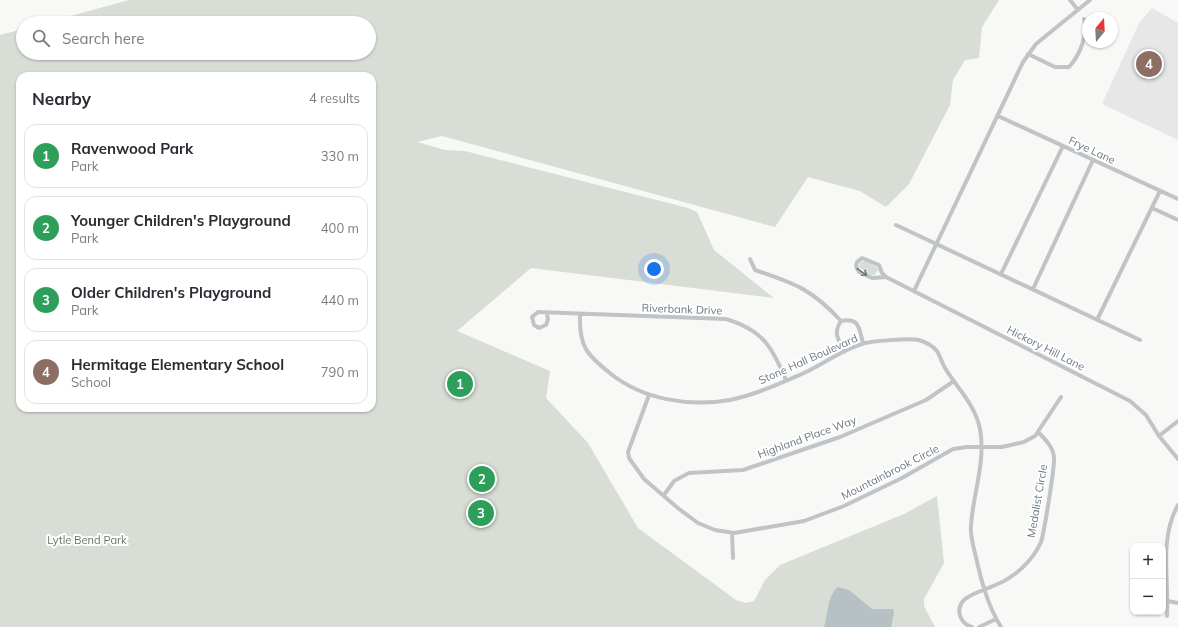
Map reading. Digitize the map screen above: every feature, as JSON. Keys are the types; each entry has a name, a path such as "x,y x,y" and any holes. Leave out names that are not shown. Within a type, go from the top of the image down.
{"street":[{"path":"1070,0 1078,10"},
{"path":"914,292 938,244 1022,62 1036,44 1090,0"},
{"path":"1028,54 1054,67 1069,67 1082,42"},
{"name":"Frye Lane","path":"998,116 1178,199"},
{"path":"1001,274 1063,146"},
{"path":"1033,289 1093,160"},
{"path":"1097,320 1160,191"},
{"path":"1152,208 1178,220"},
{"path":"896,225 1140,340"},
{"name":"Hickory Hill Lane","path":"886,277 872,278 859,272 856,266 857,262 862,258 868,259 879,265 882,273 886,277 1127,399 1142,411 1159,436 1178,459"},
{"path":"750,260 755,270 797,285 818,297 841,320"},
{"name":"Riverbank Drive","path":"547,314 548,319 546,325 539,328 534,325 532,319 535,313 726,320 739,323 751,329 768,343 776,356 786,380"},
{"name":"Stone Hall Boulevard","path":"580,315 582,343 592,359 618,380 649,395 675,401 690,402 730,400 754,393 806,372 863,343 916,340 923,341 937,351 945,368 975,412 980,430 981,457 970,527 983,590 1001,627"},
{"path":"844,352 835,334 836,327 841,320 848,319 855,321 859,326 863,343"},
{"name":"Highland Place Way","path":"664,495 674,481 689,473 742,470 840,437 926,400 954,381"},
{"name":"Mountainbrook Circle","path":"649,395 628,452 629,458 644,479 698,523 715,530 732,533 804,520 844,506 902,478 953,449 967,447 1002,447 1024,442 1035,436 1061,398"},
{"path":"1159,436 1178,421"},
{"name":"Medalist Circle","path":"972,627 966,625 961,619 959,612 960,606 966,598 983,590 996,587 1010,578 1032,556 1041,541 1054,458 1048,441 1038,432"},
{"path":"1167,616 1167,545 1171,524 1178,505"},
{"path":"732,533 733,558"},
{"path":"1168,601 1178,603"},
{"path":"979,627 996,619"}],"shaded area":[{"path":"1152,8 1178,23 1178,140 1102,104 1139,23"},
{"path":"838,587 849,590 872,609 893,609 894,613 891,627 824,627 830,600 834,591"}],"green space":[{"name":"Lytle Bend Park","path":"129,0 999,0 982,27 979,58 965,60 953,80 950,105 909,184 886,207 860,191 808,177 775,227 442,136 417,142 445,150 465,151 688,208 697,212 714,250 774,298 531,268 457,331 550,371 546,398 588,443 638,528 736,600 746,603 754,601 765,580 780,565 904,514 937,496 944,563 924,599 924,606 935,627 0,627 0,35 16,31 16,60 376,60 376,16 71,16"},
{"path":"865,261 877,267 878,271 874,275 870,275 859,267 860,262"}],"place":[{"name":"Hermitage Elementary School","path":"1149,64"},
{"name":"Ravenwood Park","path":"460,384"},
{"name":"Younger Children's Playground","path":"482,479"},
{"name":"Older Children's Playground","path":"481,513"}]}
